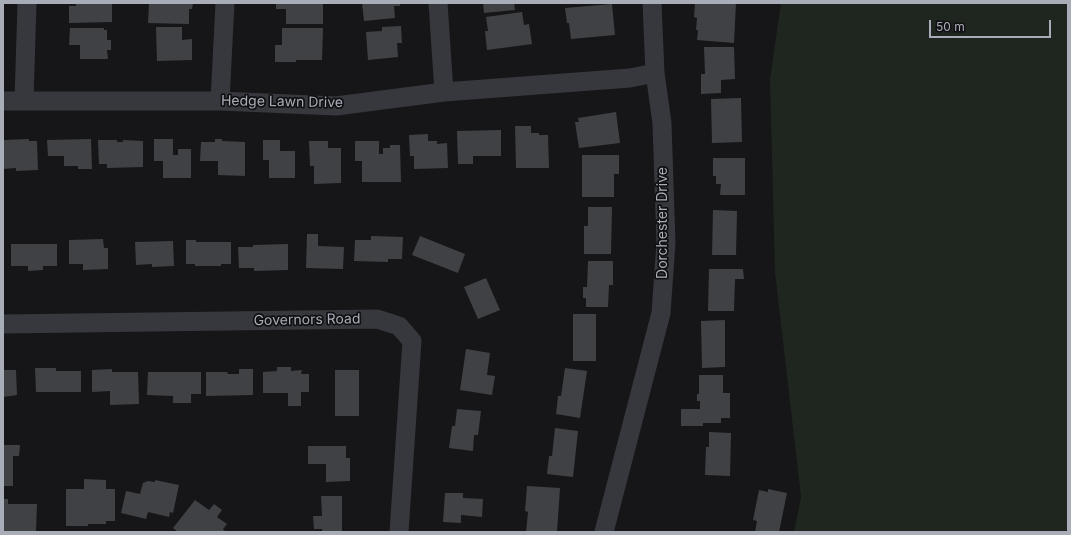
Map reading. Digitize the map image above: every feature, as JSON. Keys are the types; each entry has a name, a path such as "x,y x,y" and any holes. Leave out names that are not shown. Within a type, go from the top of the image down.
{"street":[{"path":"24,101 27,3"},
{"path":"220,101 225,3"},
{"path":"438,3 444,92"},
{"name":"Dorchester Drive","path":"604,532 661,313 666,244 662,123 655,73 652,3"},
{"name":"Hedge Lawn Drive","path":"3,100 220,101 336,106 444,92 630,78 655,73"},
{"name":"Governors Road","path":"3,324 377,320 399,326 412,341 399,532"}],"shaded area":[{"path":"781,3 1068,3 1068,532 794,532 801,497 775,272 770,79"}],"building":[{"path":"76,3 112,3 112,22 69,23 69,6 76,6"},
{"path":"149,3 193,3 192,9 189,9 189,24 148,23"},
{"path":"276,3 323,3 323,24 286,24 286,9 276,9"},
{"path":"362,3 400,3 400,6 394,6 395,18 364,21"},
{"path":"483,3 514,3 515,10 484,13"},
{"path":"695,3 736,3 734,43 697,40 697,18 694,17"},
{"path":"612,4 615,35 571,39 565,8"},
{"path":"522,12 524,25 529,24 532,44 487,50 485,31 488,31 486,17"},
{"path":"401,26 402,43 397,43 398,57 368,60 366,32 382,31 382,27"},
{"path":"156,27 182,27 182,40 192,39 192,60 157,61"},
{"path":"70,28 104,28 104,30 107,30 107,40 111,40 111,50 107,50 108,59 80,59 80,45 69,45"},
{"path":"282,28 323,28 322,60 275,62 275,45 282,45"},
{"path":"704,47 734,47 735,79 721,80 721,93 701,94 701,74 705,74"},
{"path":"741,98 742,142 712,143 711,99"},
{"path":"616,112 620,143 579,148 575,122 579,122 578,118"},
{"path":"515,126 531,126 531,133 548,135 549,168 516,168"},
{"path":"501,130 501,156 473,156 473,164 458,164 457,131"},
{"path":"428,134 428,141 437,141 437,144 447,143 448,168 414,169 414,156 410,156 409,135"},
{"path":"29,139 29,141 37,141 38,170 16,171 16,168 3,169 3,140"},
{"path":"91,139 92,169 78,169 78,166 64,166 64,156 48,156 47,140"},
{"path":"154,139 173,139 173,155 178,155 178,149 191,149 191,178 163,178 163,161 154,161"},
{"path":"215,139 222,139 222,141 245,142 245,176 218,175 218,161 200,161 201,142 215,142"},
{"path":"98,140 117,140 117,142 123,142 123,140 143,141 143,167 107,168 107,164 99,164"},
{"path":"263,140 280,140 280,151 295,151 295,178 269,178 269,160 263,160"},
{"path":"309,141 328,141 328,148 341,148 341,183 314,184 314,166 310,166"},
{"path":"355,141 379,141 379,154 383,154 383,148 390,148 390,145 400,145 401,182 362,182 362,161 355,161"},
{"path":"582,155 619,155 619,174 614,174 614,197 582,197"},
{"path":"713,158 745,158 745,195 720,195 721,184 716,184 716,176 713,176"},
{"path":"588,207 612,207 611,254 584,254 584,226 588,226"},
{"path":"713,210 737,211 736,255 712,255"},
{"path":"307,234 318,234 318,246 344,247 343,269 306,268"},
{"path":"371,236 403,237 402,259 388,259 388,262 354,261 355,240 371,240"},
{"path":"420,236 465,254 458,273 412,255"},
{"path":"103,239 104,248 108,248 108,269 83,270 83,264 69,264 69,240"},
{"path":"186,240 196,240 196,242 231,242 231,264 221,264 221,266 195,266 195,264 186,264"},
{"path":"173,241 174,266 152,267 152,264 136,265 135,242"},
{"path":"11,244 57,244 57,266 43,266 43,270 28,271 28,266 11,266"},
{"path":"288,244 288,270 254,271 254,268 239,268 238,247"},
{"path":"588,261 613,261 613,285 609,285 608,307 586,307 586,298 583,298 583,287 587,287"},
{"path":"709,269 743,269 744,279 735,279 734,311 708,311"},
{"path":"486,278 500,310 478,319 464,287"},
{"path":"573,314 596,314 596,361 573,361"},
{"path":"725,320 725,367 702,368 701,321"},
{"path":"466,349 490,353 487,375 495,376 492,395 460,390"},
{"path":"277,367 291,367 291,371 302,370 301,374 309,374 309,392 301,392 301,406 288,406 288,393 263,393 263,372 277,371"},
{"path":"35,368 56,368 56,371 81,371 81,392 36,392"},
{"path":"565,368 587,371 580,418 556,414 558,396 561,396"},
{"path":"112,369 112,372 138,372 139,404 110,405 110,391 92,392 92,370"},
{"path":"239,369 253,369 253,395 206,396 206,372 227,372 228,374 239,374"},
{"path":"3,370 16,370 17,395 3,397"},
{"path":"335,370 359,370 359,416 335,416"},
{"path":"148,372 201,372 201,394 191,394 191,403 173,403 173,396 147,395"},
{"path":"699,375 723,375 723,393 730,393 730,418 721,418 721,423 703,423 703,426 681,426 681,409 700,409 700,401 697,401 697,394 699,394"},
{"path":"457,409 481,411 478,435 474,435 473,451 449,448 452,426 455,426"},
{"path":"555,428 578,431 573,477 547,474 549,456 552,456"},
{"path":"709,432 731,433 730,476 705,475 706,447 709,447"},
{"path":"3,445 20,445 19,456 13,456 13,486 3,486"},
{"path":"308,446 346,446 346,458 350,458 350,481 326,482 326,464 308,464"},
{"path":"84,479 106,480 106,489 115,489 115,521 106,521 106,524 88,524 88,526 66,526 66,489 84,489"},
{"path":"155,480 179,485 173,513 170,512 169,517 148,512 146,519 121,513 126,491 140,494 143,483 148,481 155,482"},
{"path":"527,486 560,488 557,532 526,532 528,512 525,511"},
{"path":"768,489 787,493 779,532 755,532 757,521 753,520 759,490 768,492"},
{"path":"445,493 463,493 463,498 483,499 482,517 461,515 461,523 443,522"},
{"path":"321,496 342,496 342,532 322,532 322,529 314,529 313,516 322,516"},
{"path":"3,499 8,499 8,504 37,504 36,532 3,532"},
{"path":"195,500 209,510 214,504 222,510 217,517 227,524 223,529 226,532 178,532 173,528"}]}
